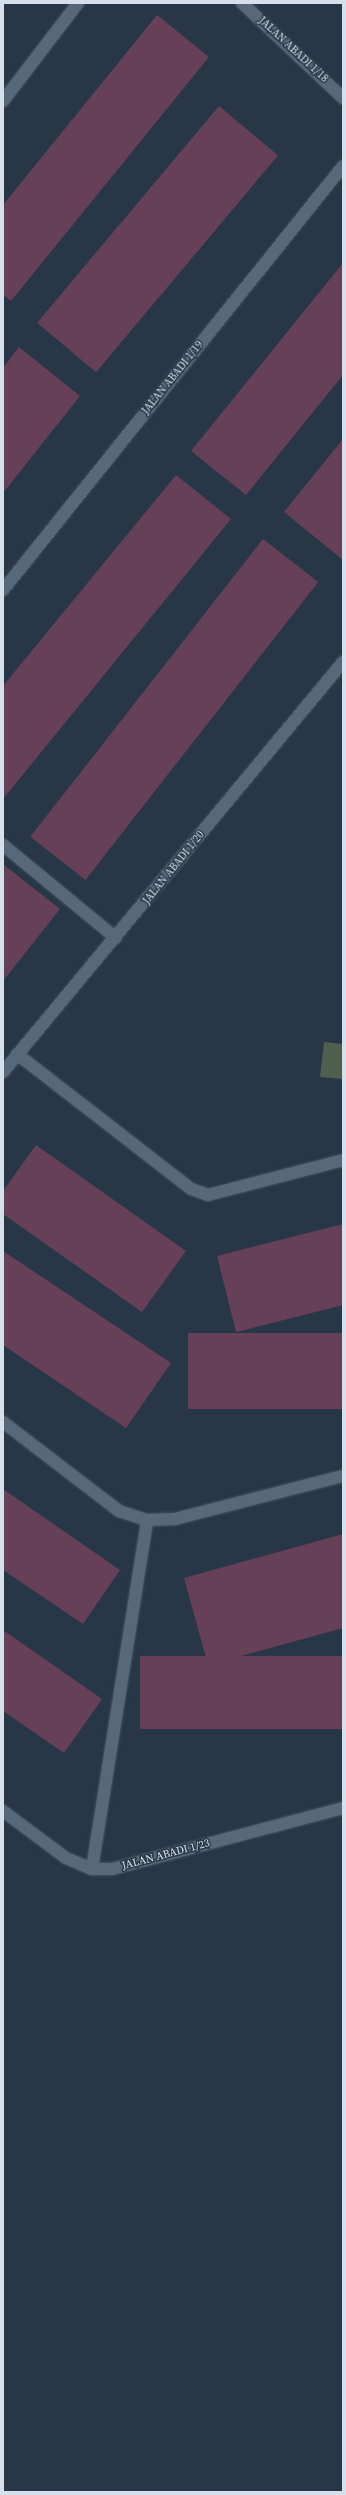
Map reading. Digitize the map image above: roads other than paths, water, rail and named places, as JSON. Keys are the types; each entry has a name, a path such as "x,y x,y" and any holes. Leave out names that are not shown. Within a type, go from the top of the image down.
{"street":[{"path":"3,101 78,3"},
{"name":"JALAN ABADI 1/18","path":"242,3 343,98"},
{"name":"JALAN ABADI 1/19","path":"3,590 343,166"},
{"name":"JALAN ABADI 1/20","path":"3,1072 116,938 343,662"},
{"path":"3,845 116,938"},
{"path":"18,1054 191,1188 208,1195 343,1160"},
{"path":"3,1422 119,1511 147,1520 175,1519 343,1476"},
{"path":"92,1869 147,1520"},
{"name":"JALAN ABADI 1/23","path":"3,1811 66,1858 92,1869 112,1869 343,1808"}]}
